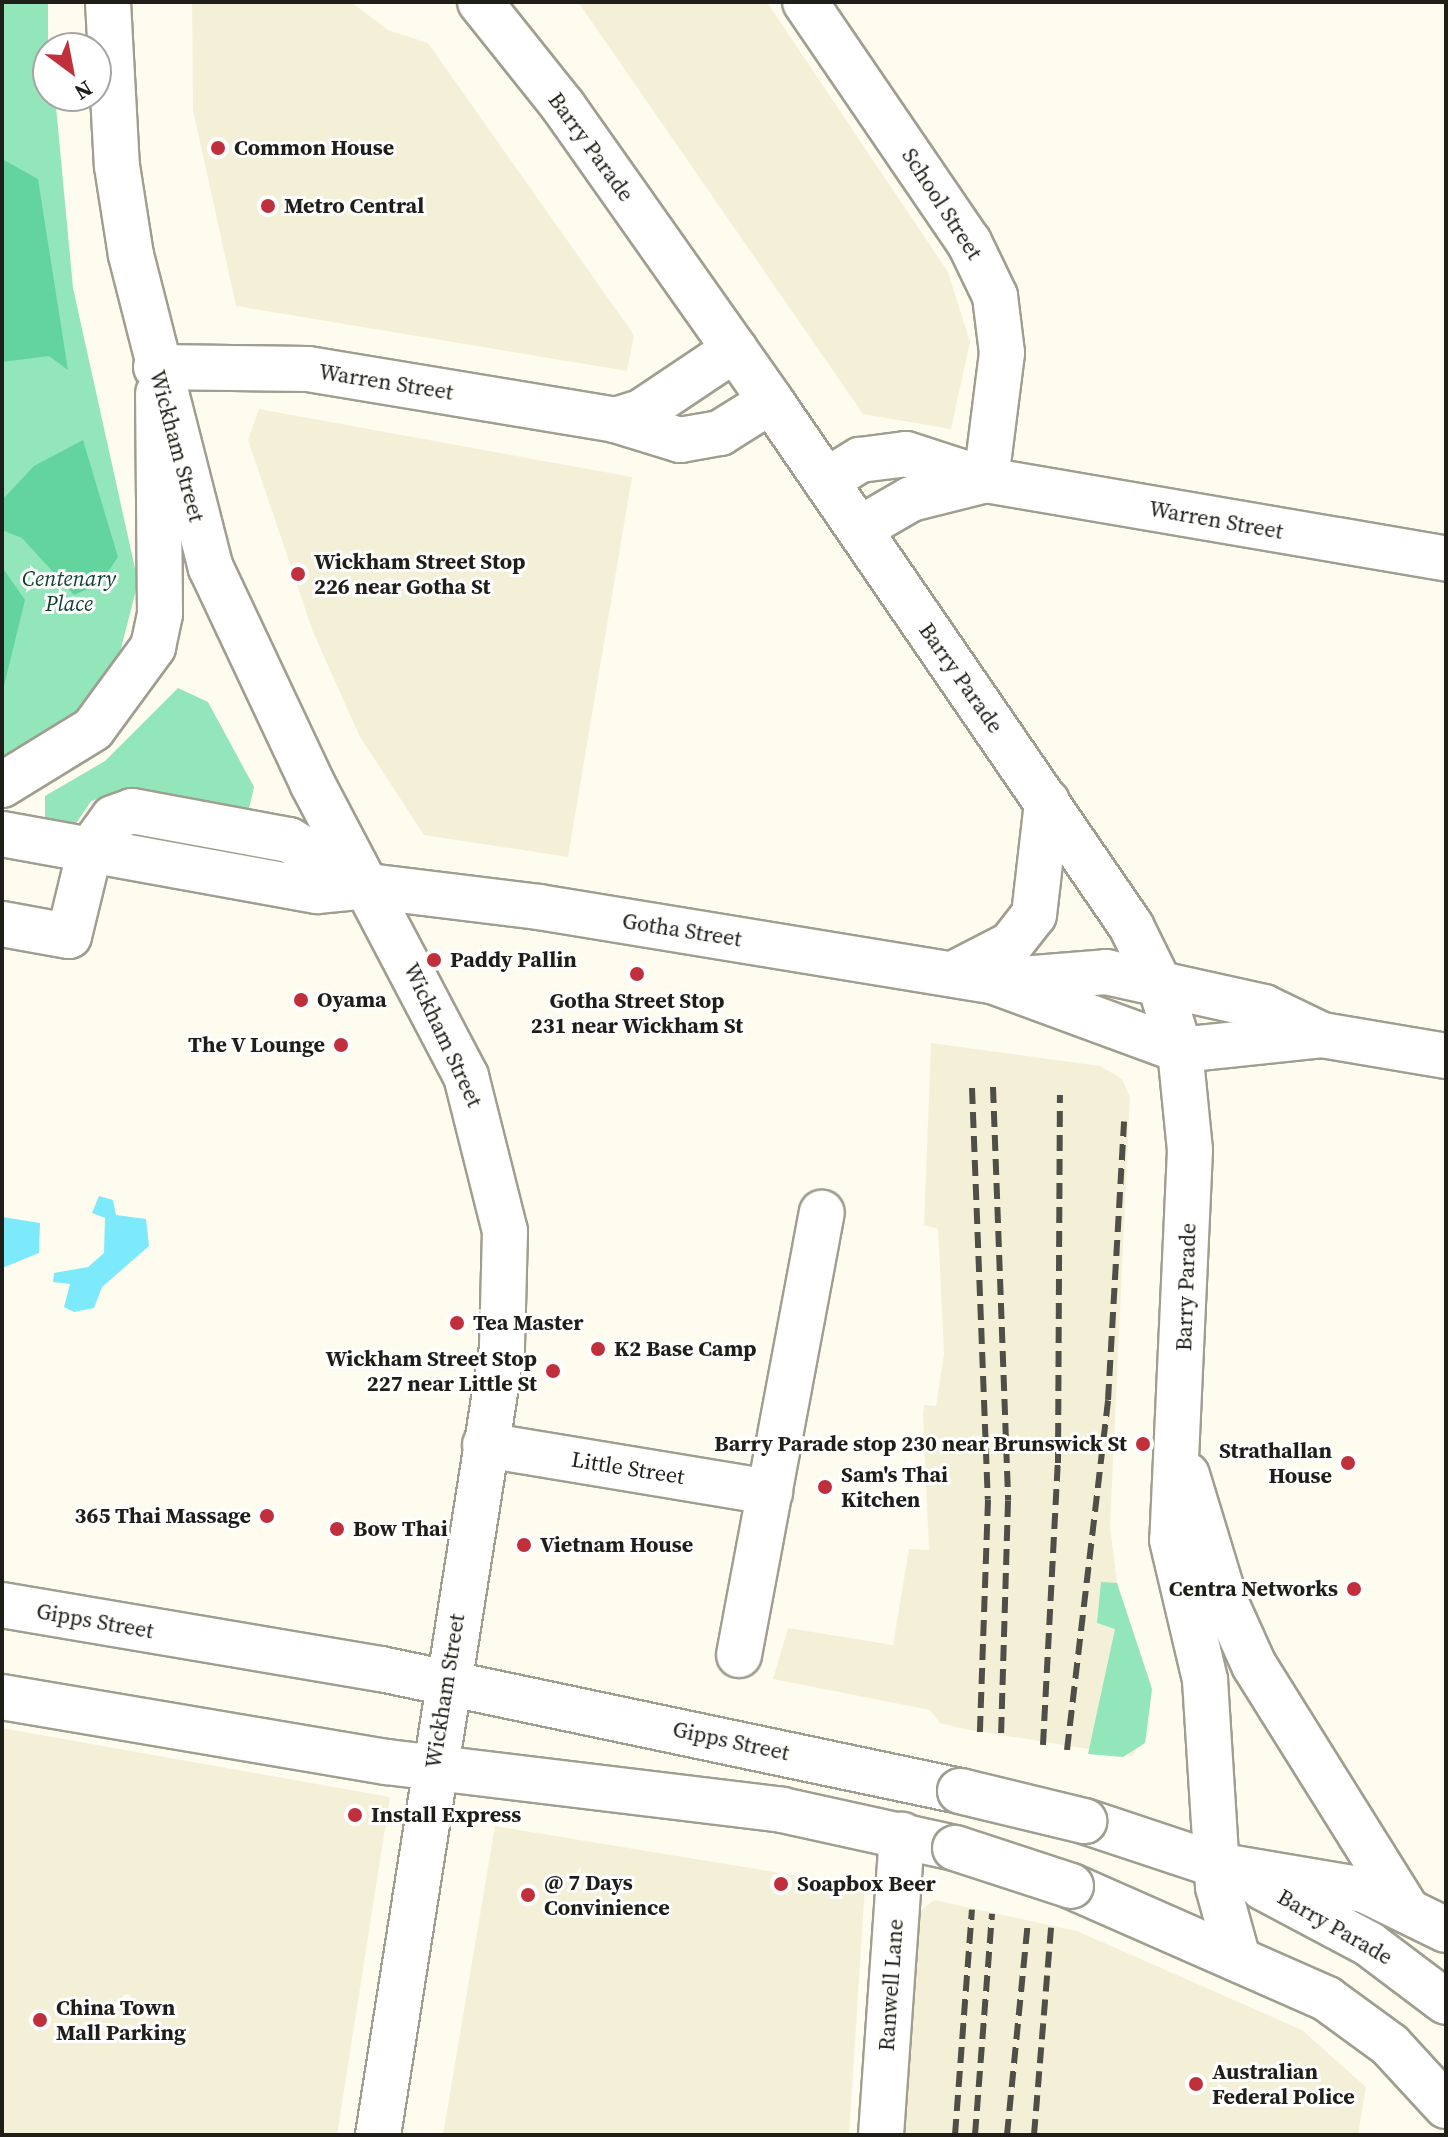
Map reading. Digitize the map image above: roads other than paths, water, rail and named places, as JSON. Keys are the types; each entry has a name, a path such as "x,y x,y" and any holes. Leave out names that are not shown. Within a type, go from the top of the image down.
{"main road":[{"path":"108,2 115,123"},
{"path":"115,123 127,2"},
{"name":"Barry Parade","path":"480,2 771,401 1131,926 1160,985 1180,1050 1190,1150 1179,1446 1172,1540 1205,1680 1216,1865 1237,1955"},
{"name":"School Street","path":"805,2 969,242 995,296 1002,353 986,480"},
{"name":"Wickham Street","path":"115,123 121,198 157,373 225,602 466,1076 494,1164 507,1289 378,2135"},
{"path":"615,420 641,412 735,349"},
{"name":"Warren Street","path":"157,373 308,369 615,420 703,439 771,401"},
{"path":"2,785 93,729 153,647 160,614 157,373"},
{"name":"Warren Street","path":"826,481 860,460 906,454 986,480 1446,559"},
{"name":"Warren Street","path":"859,529 911,499 986,480"},
{"path":"953,974 1011,944 1034,915 1047,802"},
{"name":"Gotha Street","path":"2,834 317,891 368,886 953,974 995,982 1180,1050 1322,1035 1446,1056"},
{"path":"2,924 69,936 90,850"},
{"name":"Gotha Street","path":"995,982 1086,972 1264,1007 1322,1035"},
{"path":"739,1655 822,1213"},
{"name":"Little Street","path":"485,1445 770,1492"},
{"name":"Barry Parade","path":"1179,1446 1226,1603 1254,1665 1408,1911"},
{"name":"Gipps Street","path":"2,1605 447,1684 960,1791 1084,1821 1216,1865 1364,1890 1446,1930"},
{"path":"2,1697 432,1767 672,1792 902,1835 955,1848 1071,1886 1237,1955 1358,2019 1446,2106"},
{"name":"Ranwell Lane","path":"881,2135 902,1835"},
{"name":"Barry Parade","path":"1216,1865 1369,1944 1446,2002"}],"water":[{"path":"99,1196 113,1200 116,1215 146,1219 149,1246 102,1287 94,1308 74,1312 64,1307 70,1284 53,1282 54,1273 88,1267 104,1253 105,1218 92,1213"},
{"path":"2,1217 40,1223 39,1253 2,1268"}],"railway":[{"path":"993,1087 1008,1501 1001,1737"},
{"path":"972,1088 988,1500 980,1733"},
{"path":"1043,1745 1058,1463 1060,1095"},
{"path":"1067,1750 1108,1400 1124,1121"},
{"path":"955,2135 972,1910"},
{"path":"975,2135 992,1914"},
{"path":"1007,2135 1028,1922"},
{"path":"1034,2135 1051,1927"}],"place":[{"name":"Common House","path":"218,148"},
{"name":"Metro Central","path":"268,206"},
{"name":"Wickham Street Stop 226 near Gotha St","path":"298,574"},
{"name":"Paddy Pallin","path":"434,960"},
{"name":"Gotha Street Stop 231 near Wickham St","path":"637,974"},
{"name":"Oyama","path":"301,1000"},
{"name":"The V Lounge","path":"341,1045"},
{"name":"Tea Master","path":"457,1323"},
{"name":"K2 Base Camp","path":"598,1349"},
{"name":"Wickham Street Stop 227 near Little St","path":"553,1371"},
{"name":"Barry Parade stop 230 near Brunswick St","path":"1143,1444"},
{"name":"Strathallan House","path":"1348,1463"},
{"name":"Sam's Thai Kitchen","path":"825,1487"},
{"name":"365 Thai Massage","path":"267,1516"},
{"name":"Bow Thai","path":"337,1529"},
{"name":"Vietnam House","path":"524,1545"},
{"name":"Centra Networks","path":"1354,1589"},
{"name":"Install Express","path":"355,1815"},
{"name":"Soapbox Beer","path":"781,1884"},
{"name":"@ 7 Days Convinience","path":"528,1895"},
{"name":"China Town Mall Parking","path":"40,2020"},
{"name":"Australian Federal Police","path":"1196,2084"}],"park label":[{"name":"Centenary Place","path":"69,590"}]}
